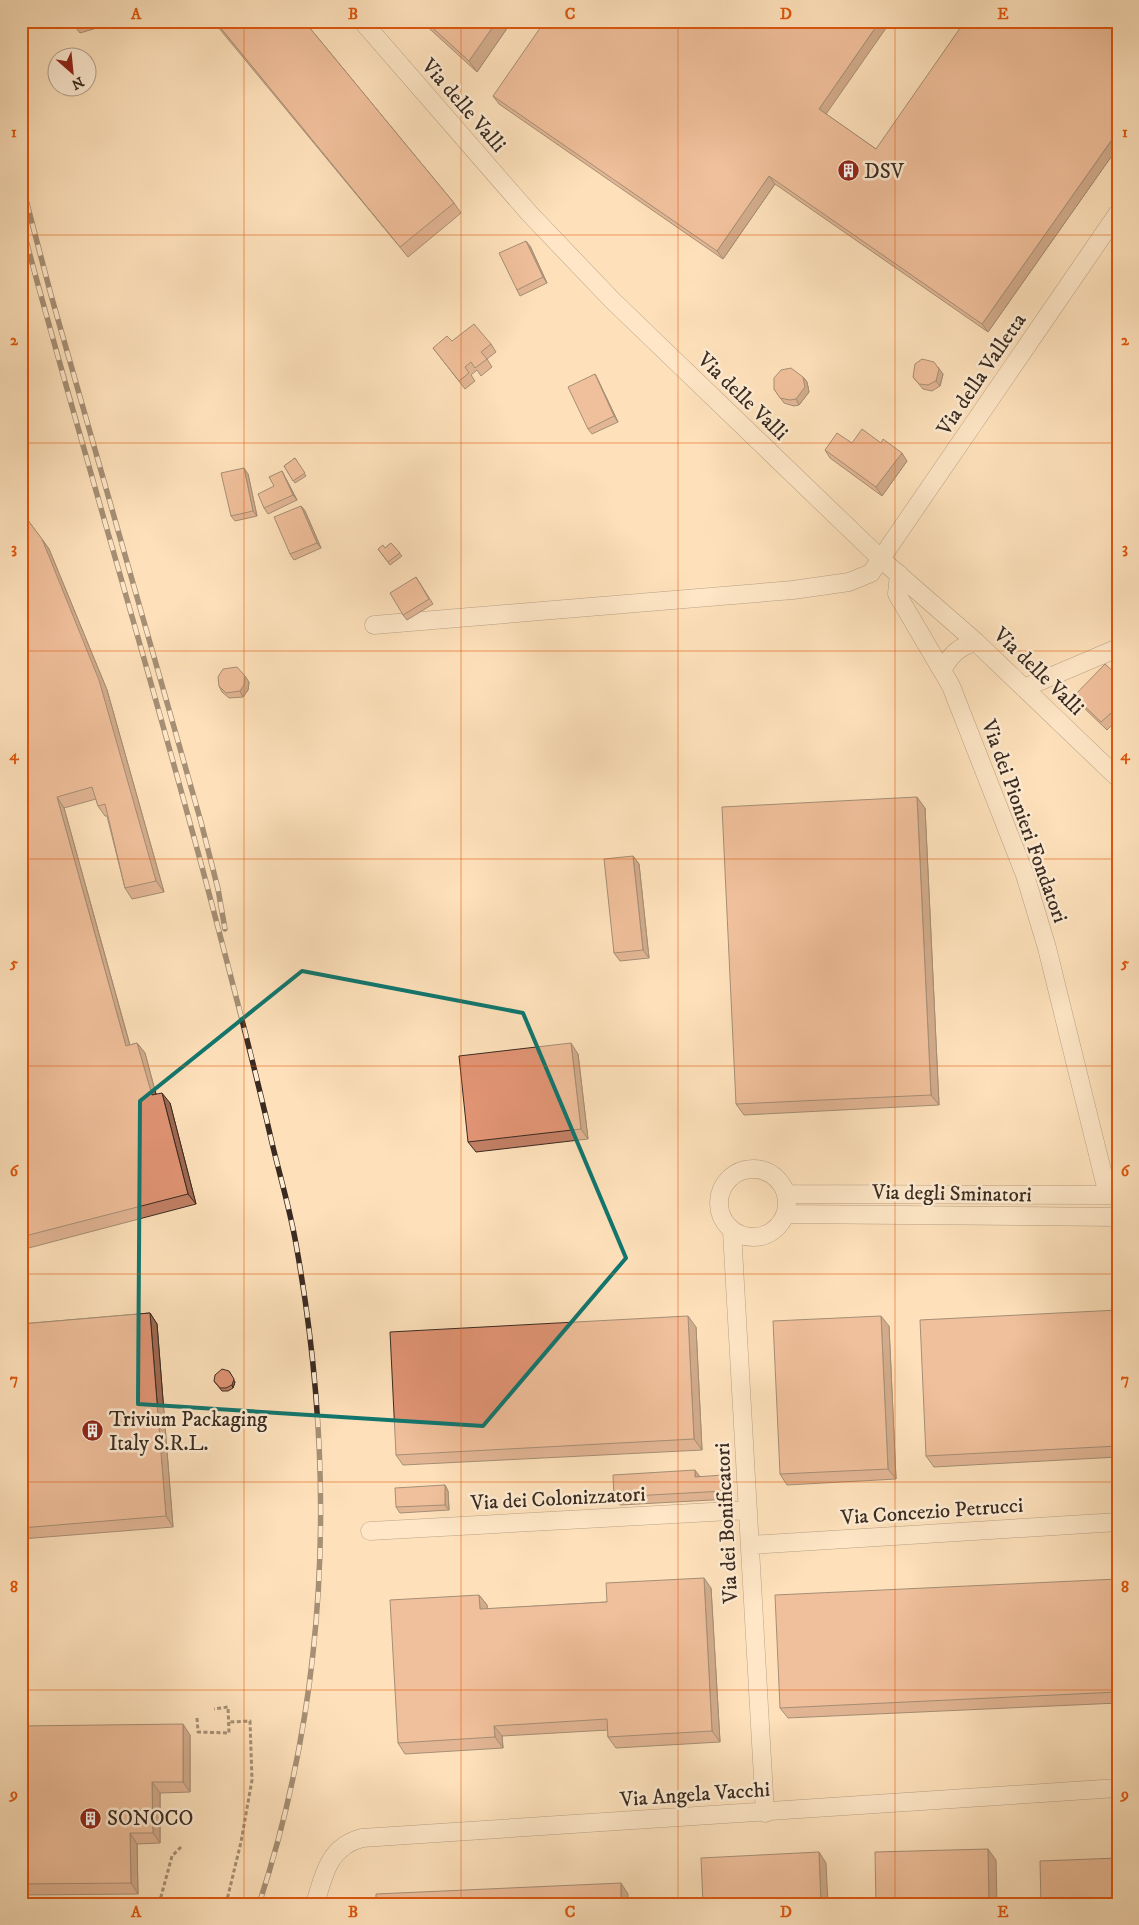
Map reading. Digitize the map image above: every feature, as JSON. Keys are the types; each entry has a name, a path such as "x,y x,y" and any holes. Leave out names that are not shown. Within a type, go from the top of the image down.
{"street":[{"name":"Via delle Valli","path":"362,21 579,267 662,350 882,560 976,642 1118,778"},
{"name":"Via della Valletta","path":"374,625 831,586 849,582 871,573 882,560 1118,213"},
{"name":"Via dei Pionieri Fondatori","path":"899,574 897,594 943,669 1010,835 1032,898 1113,1195"},
{"path":"943,669 948,660 958,650 976,642"},
{"path":"1024,688 1118,648"},
{"path":"750,1168 762,1169 773,1174 781,1183 786,1194 785,1214 780,1224 763,1236 747,1236 732,1231 724,1222 719,1211 718,1199 721,1188 733,1174 750,1168"},
{"name":"Via degli Sminatori","path":"786,1194 1113,1195"},
{"name":"Via degli Sminatori","path":"785,1214 1118,1217"},
{"name":"Via dei Bonificatori","path":"732,1231 765,1812"},
{"name":"Via dei Colonizzatori","path":"370,1531 748,1510"},
{"name":"Via Concezio Petrucci","path":"750,1545 1118,1522"},
{"name":"Via Angela Vacchi","path":"315,1904 331,1858 341,1847 362,1838 1118,1788"}],"path":[{"path":"197,1718 198,1732 230,1732 228,1708 214,1709"},
{"path":"226,1904 241,1842 252,1769 250,1721 229,1722"},
{"path":"159,1904 172,1856 182,1847"}],"highlighted area":[{"path":"302,971 523,1013 626,1258 483,1426 138,1404 140,1101"}],"building":[{"path":"74,21 98,21 76,28"},
{"path":"215,21 304,21 454,203 400,247"},
{"path":"425,21 497,21 469,61"},
{"name":"DSV","path":"545,21 880,21 819,109 876,149 965,21 1118,21 1118,131 982,324 769,176 717,251 493,96"},
{"path":"526,241 543,277 517,290 499,253"},
{"path":"474,324 491,344 481,352 487,359 475,368 471,362 465,367 469,373 459,381 433,348 447,336 452,341"},
{"path":"922,359 934,362 939,369 936,381 928,385 919,384 913,377 915,364"},
{"path":"791,368 803,377 805,387 796,399 790,400 780,398 774,389 774,378 781,370"},
{"path":"595,374 614,416 588,429 568,387"},
{"path":"862,429 881,443 883,439 902,453 876,487 825,450 837,433 852,443"},
{"path":"295,458 305,473 293,481 284,466"},
{"path":"244,468 253,511 231,516 221,473"},
{"path":"282,471 293,495 264,508 258,494 274,486 269,477"},
{"path":"301,506 317,543 290,554 274,517"},
{"path":"21,511 42,539 99,680 156,881 125,888 105,804 98,806 92,787 57,797 126,1046 137,1043 152,1095 162,1093 188,1194 21,1237"},
{"path":"391,543 400,553 388,562 378,549 383,545 385,548"},
{"path":"416,577 429,599 403,615 390,593"},
{"path":"1105,664 1118,676 1118,713 1114,716 1111,713 1101,722 1074,696"},
{"path":"237,667 245,676 244,685 240,691 226,693 219,686 218,677 223,669"},
{"path":"917,797 931,1095 736,1104 722,807"},
{"path":"633,856 643,950 614,953 604,859"},
{"path":"571,1043 581,1129 468,1142 459,1056"},
{"path":"1118,1310 1118,1446 926,1456 920,1320"},
{"name":"Trivium Packaging Italy S.R.L.","path":"150,1313 166,1516 21,1528 21,1324"},
{"path":"688,1316 694,1439 396,1455 390,1332"},
{"path":"881,1316 888,1469 780,1474 773,1321"},
{"path":"222,1369 229,1371 234,1379 232,1385 226,1388 220,1388 214,1381 215,1375"},
{"path":"695,1470 695,1477 723,1475 724,1491 614,1497 613,1475"},
{"path":"445,1485 445,1505 396,1507 395,1488"},
{"path":"704,1578 712,1731 608,1737 607,1719 494,1726 495,1737 398,1743 390,1600 479,1595 480,1609 607,1602 606,1583"},
{"path":"1118,1579 1118,1692 780,1708 775,1595"},
{"name":"SONOCO","path":"183,1724 183,1782 152,1782 153,1833 130,1833 131,1883 21,1884 21,1726"},
{"path":"988,1849 989,1904 876,1904 875,1852"},
{"path":"819,1852 821,1904 703,1904 701,1858"},
{"path":"1118,1858 1118,1904 1041,1904 1040,1861"},
{"path":"621,1883 621,1904 376,1904 376,1894"}],"railway":[{"path":"21,181 51,295 201,822 218,889 225,929"},
{"path":"21,222 66,387 184,799 232,980 291,1219 309,1328 317,1411 321,1494 319,1577 312,1659 300,1741 283,1823 259,1904"}],"place":[{"name":"DSV","path":"848,171"},
{"name":"Trivium Packaging Italy S.R.L.","path":"93,1431"},
{"name":"SONOCO","path":"91,1818"}]}
